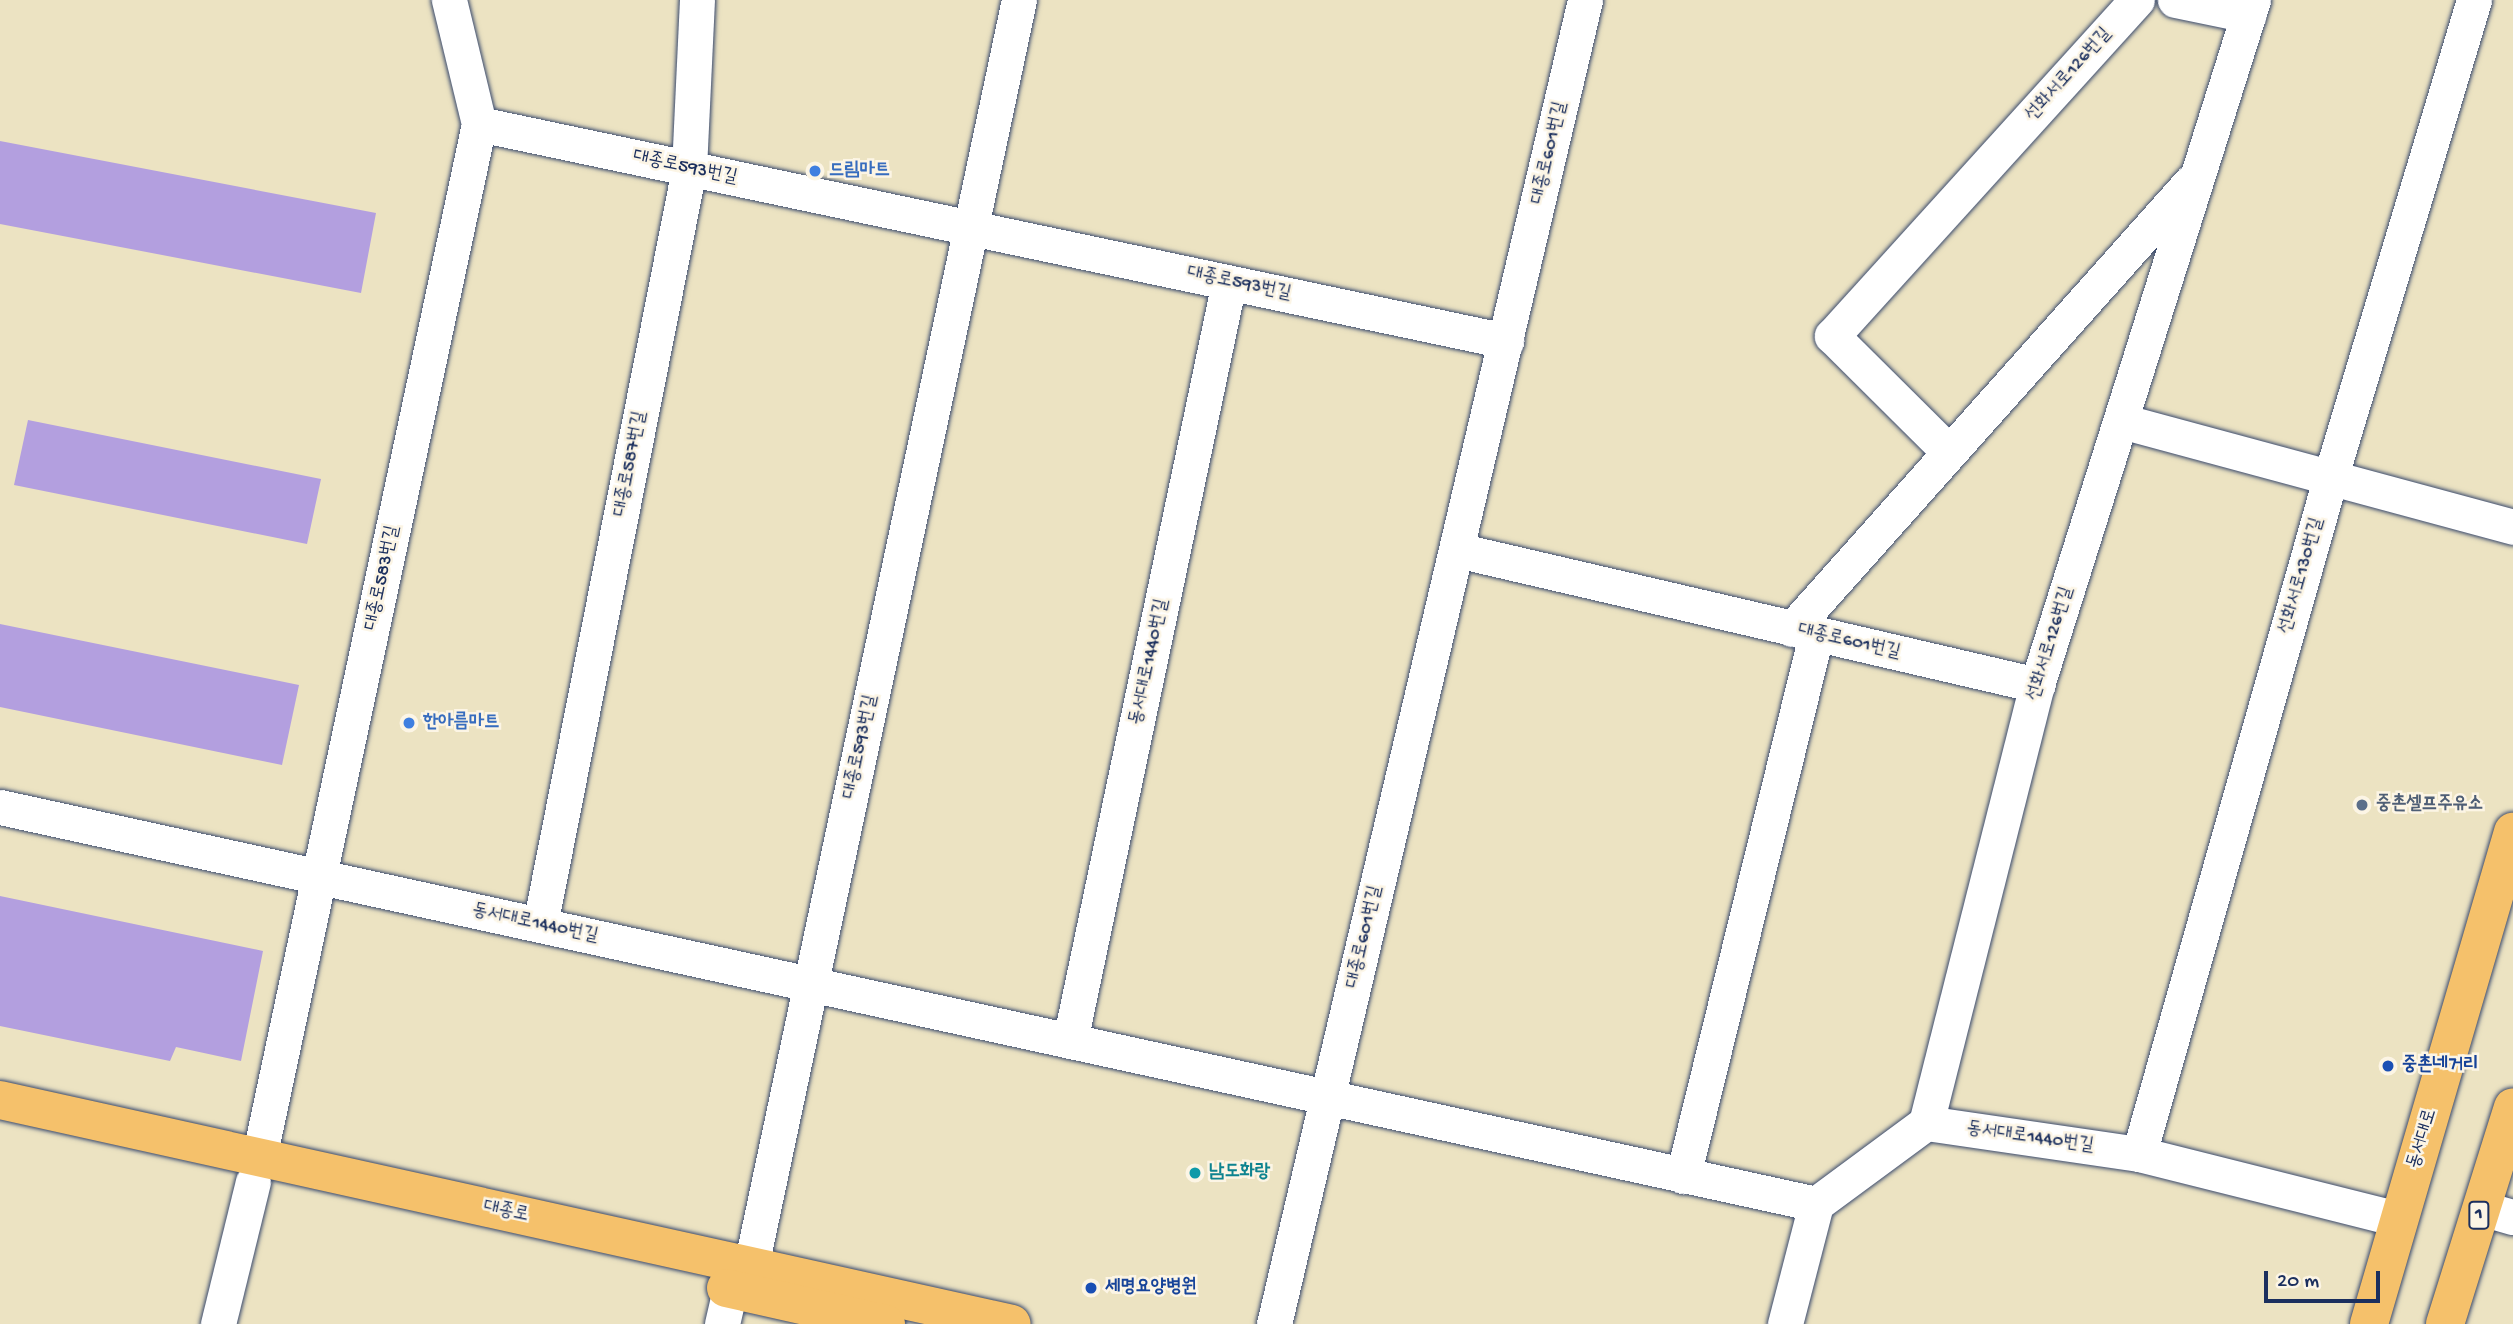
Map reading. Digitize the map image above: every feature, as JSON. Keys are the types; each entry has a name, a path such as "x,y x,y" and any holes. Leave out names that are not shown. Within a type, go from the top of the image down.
{"main road":[{"name":"동서대로","path":"2369,1324 2513,832"},
{"name":"대종로","path":"0,1100 256,1170 734,1293 886,1324"},
{"name":"1","path":"2452,1314 2497,1212 2513,1107"},
{"name":"대종로","path":"0,1125 256,1170"},
{"name":"대종로","path":"734,1293 1012,1324"}],"street":[{"name":"대종로583번길","path":"218,1324 256,1170 320,877 480,124 449,0"},
{"name":"대종로587번길","path":"540,925 689,169 697,0"},
{"name":"대종로593번길","path":"734,1293 810,985 1019,0"},
{"name":"대종로601번길","path":"1274,1324 1585,0"},
{"name":"선화서로126번길","path":"1949,452 1832,336 2137,0"},
{"name":"선화서로126번길","path":"1926,1123 2037,685 2251,8 2175,0"},
{"name":"선화서로130번길","path":"2139,1154 2330,479 2474,0"},
{"name":"대종로593번길","path":"480,124 1506,341"},
{"name":"선화서로126번길","path":"1804,632 1949,452 2199,173"},
{"name":"동서대로1440번길","path":"1070,1041 1229,282"},
{"path":"2120,421 2513,527"},
{"name":"대종로601번길","path":"1457,551 2037,685"},
{"path":"1683,1176 1804,632"},
{"name":"동서대로1440번길","path":"0,807 1816,1204"},
{"path":"1785,1324 1816,1204 1926,1123"},
{"name":"동서대로1440번길","path":"1926,1123 2139,1154 2398,1219"}],"building":[{"path":"0,141 376,213 361,293 0,224"},
{"path":"28,420 321,479 307,544 14,485"},
{"path":"0,624 299,685 282,765 0,707"},
{"path":"0,896 263,951 241,1061 176,1047 170,1061 0,1026"}],"place":[{"name":"드림마트","path":"815,171"},
{"name":"한아름마트","path":"409,723"},
{"name":"중촌셀프주유소","path":"2362,805"},
{"name":"중촌네거리","path":"2388,1066"},
{"name":"남도화랑","path":"1195,1173"},
{"name":"세명요양병원","path":"1091,1288"}]}
